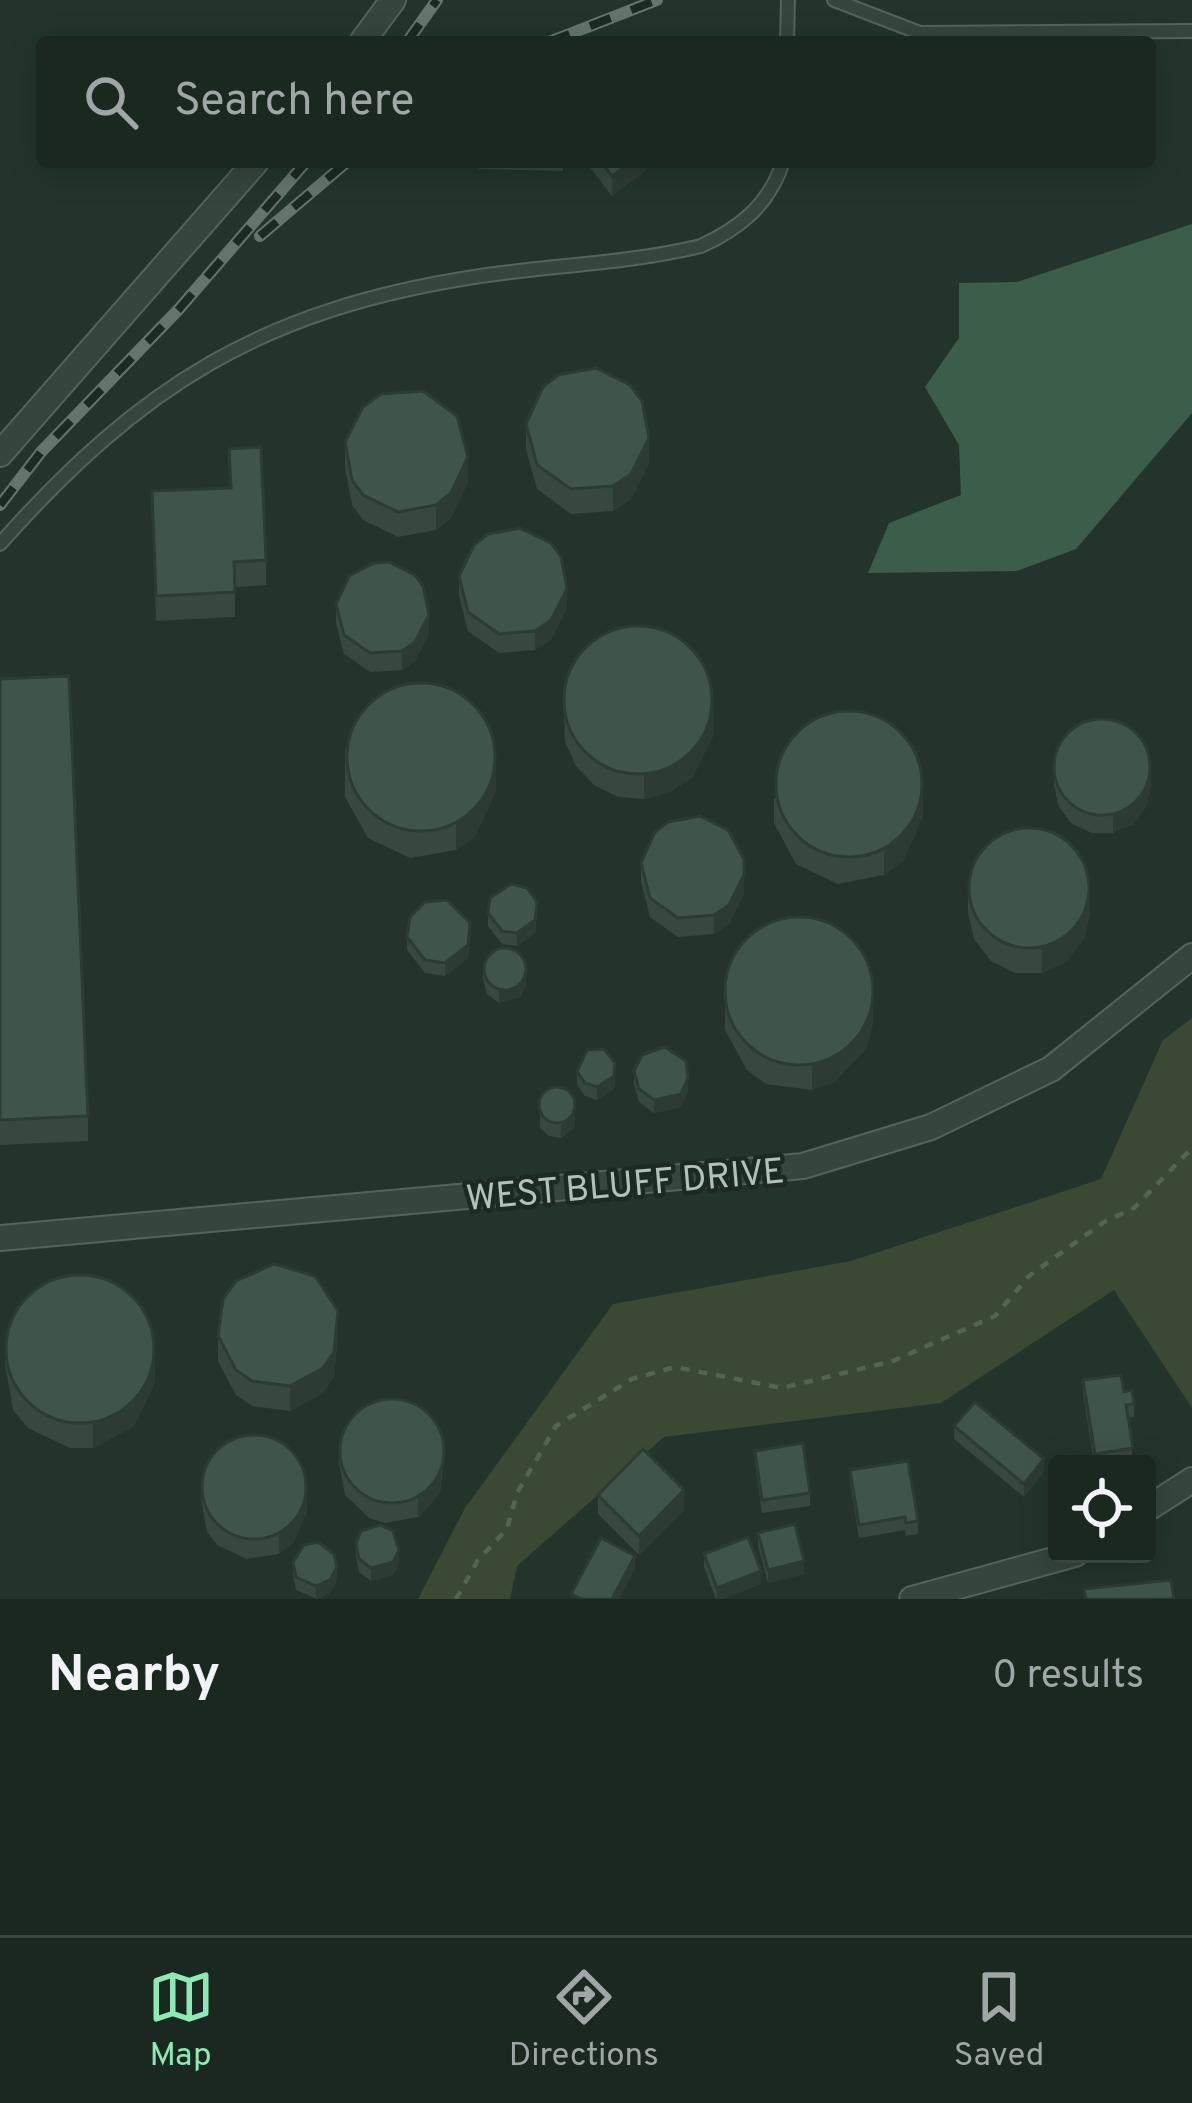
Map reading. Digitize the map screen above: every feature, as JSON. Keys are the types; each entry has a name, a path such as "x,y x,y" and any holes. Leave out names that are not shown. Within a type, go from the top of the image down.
{"street":[{"path":"366,36 393,0"},
{"path":"0,454 251,168"},
{"name":"WEST BLUFF DRIVE","path":"0,1238 803,1166 931,1127 1052,1069 1192,956"},
{"path":"1156,1503 1192,1480"},
{"path":"912,1599 1048,1561"}],"lane":[{"path":"787,36 788,0"},
{"path":"834,0 920,33 1192,31"},
{"path":"0,544 97,444 202,364 248,339 299,319 411,289 655,257 701,246 737,229 763,203 780,168"}],"path":[{"path":"456,1599 478,1560 508,1529 517,1493 556,1426 632,1379 675,1367 782,1388 893,1361 995,1316 1029,1276 1104,1222 1134,1208 1192,1148"}],"shaded area":[{"path":"1192,224 1192,413 1076,549 1017,571 868,573 889,523 961,495 959,445 925,387 959,338 959,283 1017,282"},
{"path":"1192,1018 1192,1408 1114,1290 941,1403 664,1437 517,1566 510,1599 418,1599 465,1508 613,1304 851,1261 1101,1179 1163,1040"}],"building":[{"path":"596,368 630,385 642,401 649,438 631,474 613,486 571,489 537,465 526,424 543,387 558,375"},
{"path":"423,391 457,416 468,457 451,493 436,505 398,512 363,495 352,480 345,442 363,407 381,394"},
{"path":"261,447 266,560 234,562 235,592 156,596 152,491 231,488 229,449"},
{"path":"520,528 551,543 561,557 567,589 551,620 535,631 499,634 468,612 459,576 474,545 488,534"},
{"path":"389,562 415,575 423,586 429,615 415,642 402,651 370,653 344,635 336,604 349,576 374,563"},
{"path":"638,626 666,631 690,648 707,672 712,700 707,728 690,752 666,769 638,774 610,769 586,752 569,728 564,700 569,672 586,648 610,631"},
{"path":"69,676 88,1116 0,1120 0,679"},
{"path":"421,683 449,688 473,705 490,729 495,757 490,785 473,809 449,826 421,831 393,826 369,809 352,785 347,757 352,729 369,705 393,688"},
{"path":"849,711 877,716 901,732 917,756 922,784 917,812 901,836 877,852 849,857 821,852 797,836 781,812 776,784 781,756 797,732 821,716"},
{"path":"1102,719 1136,733 1150,767 1136,801 1102,815 1068,801 1054,767 1068,733"},
{"path":"700,816 728,830 744,859 744,875 729,905 714,915 678,918 650,898 641,863 655,832 668,822"},
{"path":"1029,828 1052,833 1071,846 1084,865 1089,888 1084,911 1071,930 1052,943 1029,948 1006,943 987,930 974,911 969,888 974,865 987,846 1006,833"},
{"path":"511,884 527,888 537,902 535,920 517,933 502,931 488,913 490,898"},
{"path":"447,900 470,923 468,945 445,963 425,960 407,937 410,917 425,902"},
{"path":"799,917 827,923 851,939 867,963 873,991 867,1019 851,1043 827,1059 799,1065 771,1059 747,1043 731,1019 725,991 731,963 747,939 771,923"},
{"path":"505,948 520,954 526,969 520,984 505,990 490,984 484,969 490,954"},
{"path":"665,1047 686,1061 688,1078 681,1094 654,1100 639,1089 634,1071 642,1055"},
{"path":"604,1049 615,1063 614,1076 597,1087 585,1083 577,1072 587,1050"},
{"path":"557,1087 570,1092 575,1105 570,1118 557,1123 544,1118 539,1105 544,1092"},
{"path":"274,1264 315,1276 338,1311 334,1352 323,1368 290,1386 252,1381 236,1370 218,1336 223,1299 236,1281"},
{"path":"80,1275 108,1281 132,1297 148,1321 154,1349 148,1377 132,1401 108,1417 80,1423 52,1417 28,1401 12,1377 6,1349 12,1321 28,1297 52,1281"},
{"path":"1121,1375 1124,1392 1132,1390 1134,1404 1126,1405 1133,1448 1095,1454 1083,1380"},
{"path":"392,1399 412,1403 429,1414 440,1431 444,1451 440,1471 429,1488 412,1499 392,1503 372,1499 355,1488 344,1471 340,1451 344,1431 355,1414 372,1403"},
{"path":"975,1402 1044,1459 1024,1484 954,1426"},
{"path":"254,1435 274,1439 291,1450 302,1467 306,1487 302,1507 291,1524 274,1535 254,1539 234,1535 217,1524 206,1507 202,1487 206,1467 217,1450 234,1439"},
{"path":"803,1443 810,1493 762,1500 755,1451"},
{"path":"643,1449 684,1490 639,1536 598,1495"},
{"path":"908,1461 918,1521 906,1523 905,1517 859,1525 850,1470"},
{"path":"795,1524 804,1561 768,1570 758,1533"},
{"path":"380,1525 393,1531 399,1550 393,1562 371,1568 359,1559 356,1544 361,1531"},
{"path":"748,1537 761,1571 717,1588 704,1554"},
{"path":"601,1538 635,1556 612,1599 582,1599 571,1594"},
{"path":"318,1542 334,1554 337,1567 330,1580 316,1586 296,1577 293,1562 304,1545"},
{"path":"1171,1580 1174,1599 1086,1599 1084,1589"}],"railway":[{"path":"411,36 437,0"},
{"path":"564,36 657,0"},
{"path":"0,505 41,452 179,309 301,168"},
{"path":"260,236 340,168"}]}
